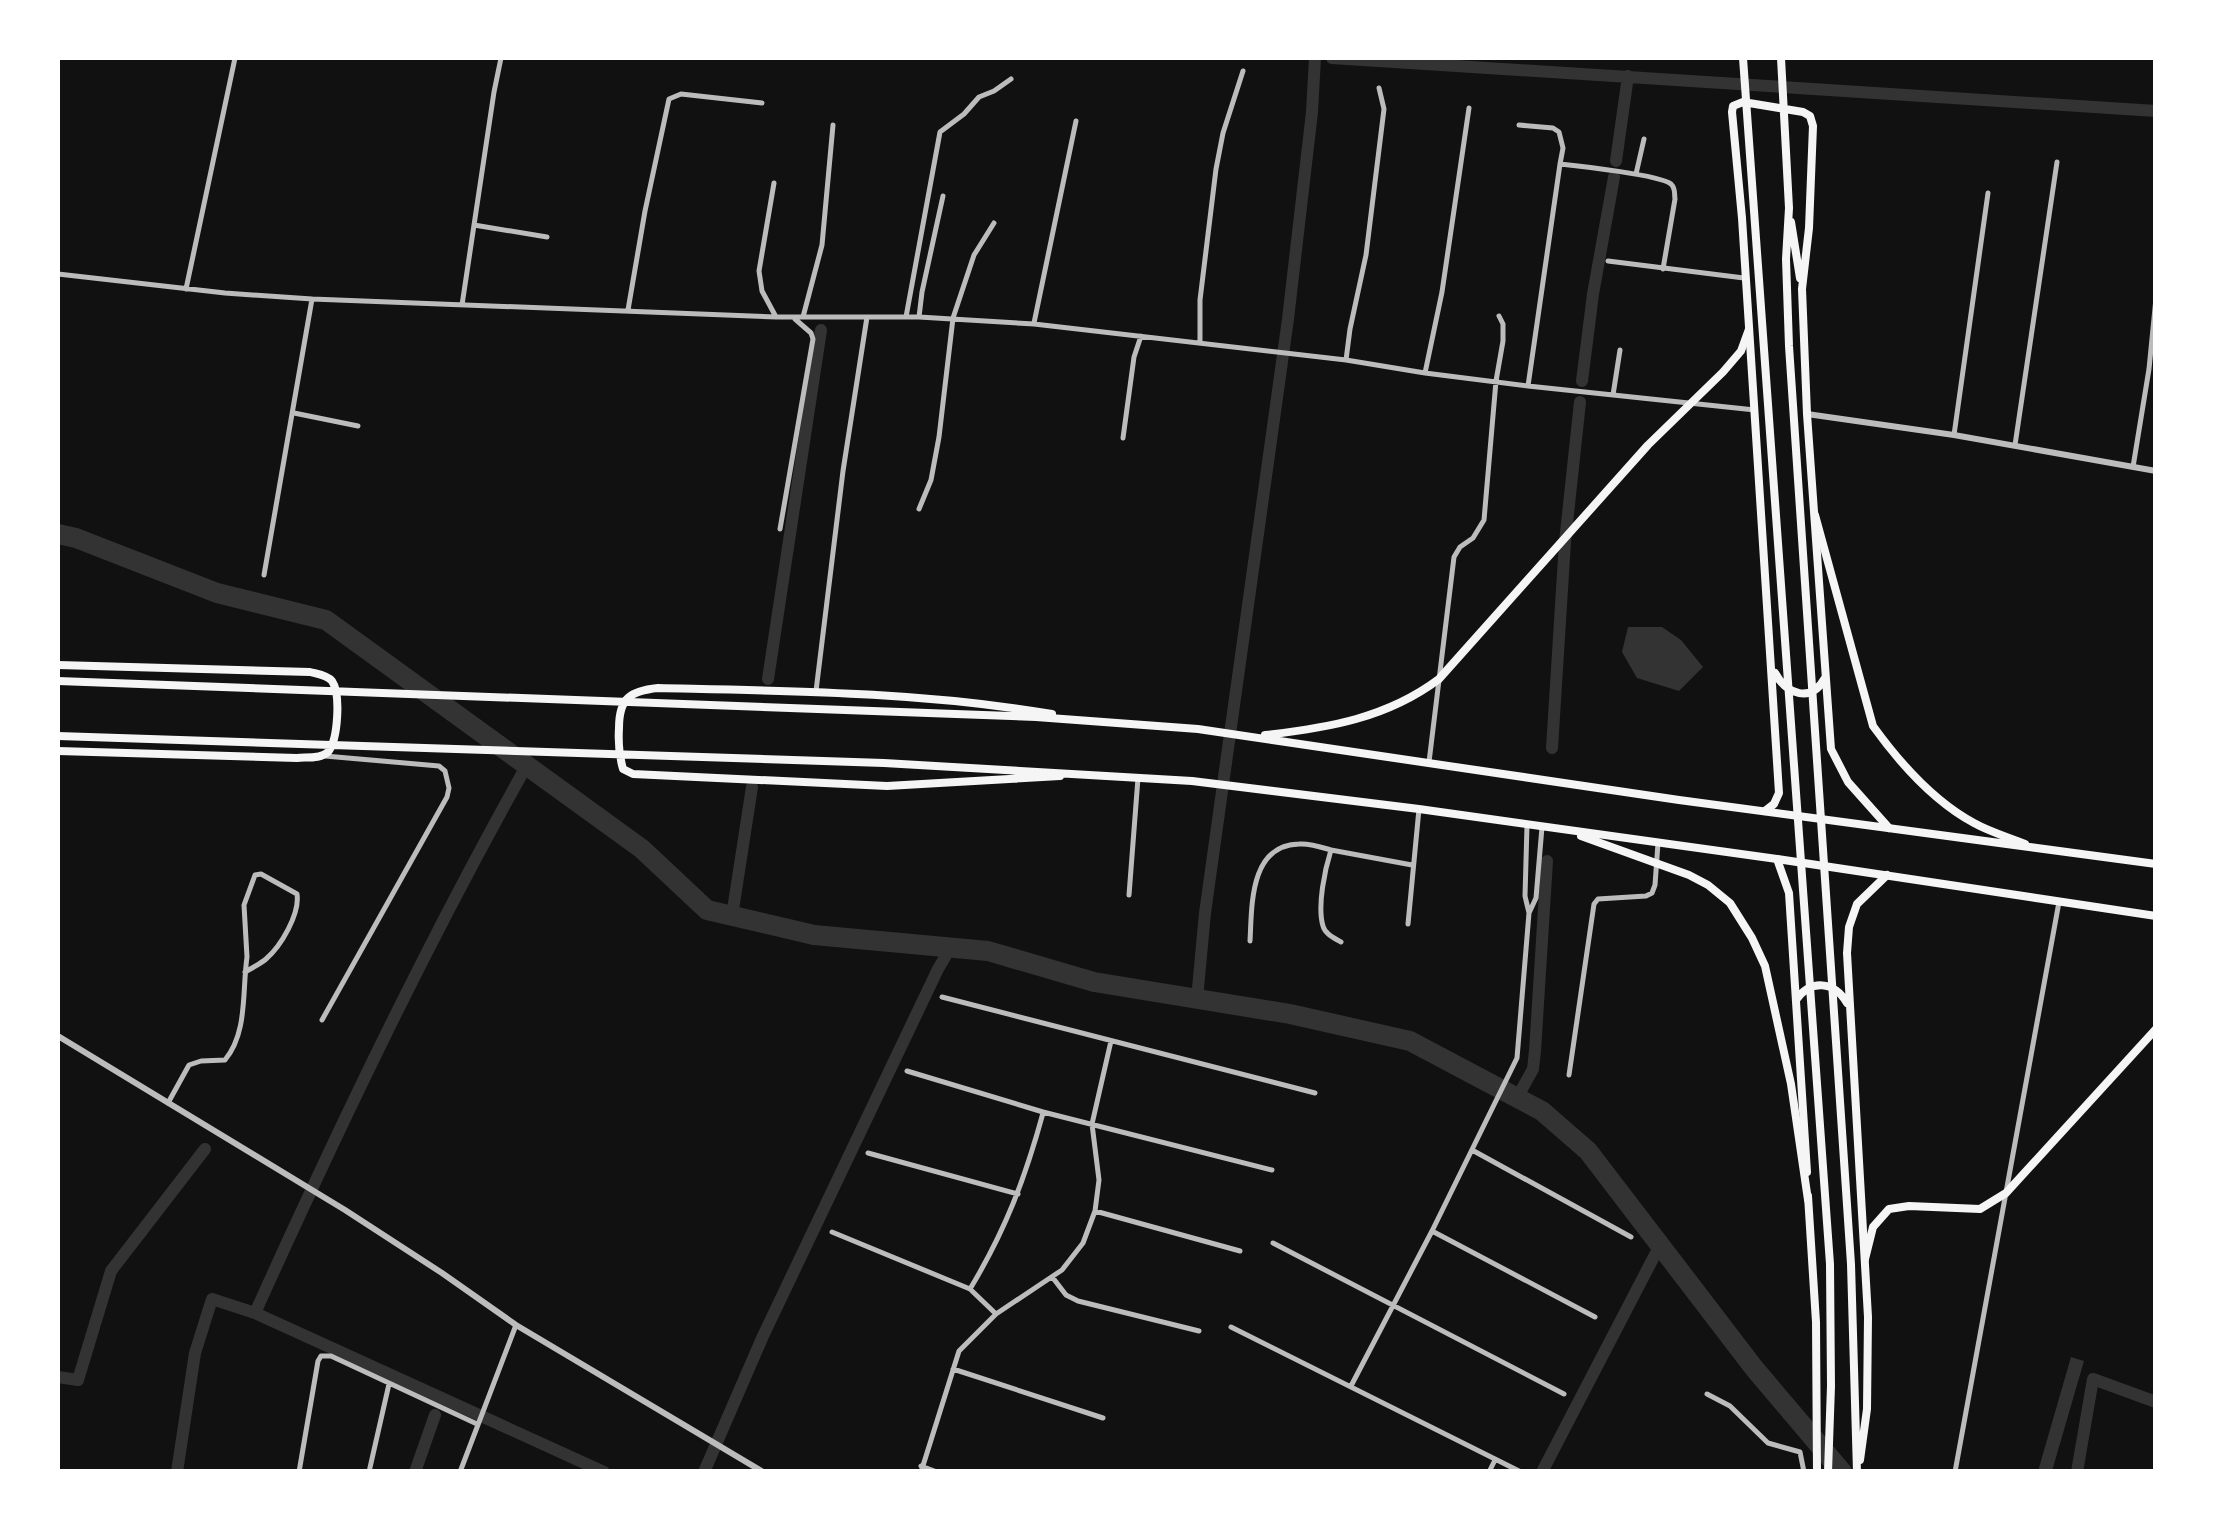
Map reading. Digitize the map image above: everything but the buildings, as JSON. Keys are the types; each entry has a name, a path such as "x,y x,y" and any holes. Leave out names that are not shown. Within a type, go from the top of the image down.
{"main road":[{"path":"1744,58 1830,1264 1832,1386 1828,1472"},
{"path":"1780,58 1789,208 1802,290 1831,749 1848,782 1889,829"},
{"path":"1765,811 1779,793 1732,112 1733,106 1743,102 1810,116 1810,228 1802,290"},
{"path":"1789,208 1788,346 1852,1264 1857,1472"},
{"path":"1747,299 1757,246"},
{"path":"1250,736 1319,729 1375,715 1416,696 1438,679 1741,351 1749,329"},
{"path":"1814,515 1872,726 1891,751 1948,806 1975,824 2037,848"},
{"path":"58,665 310,672 330,680 337,712 336,733 329,751 322,756 58,752"},
{"path":"1773,668 1790,692 1806,694 1822,685 1827,674"},
{"path":"58,681 1088,720 1198,729 2156,864"},
{"path":"1088,720 955,700 658,688 641,690 626,698 619,712 618,752 623,769 633,774 887,786 1094,774"},
{"path":"58,736 884,763 1192,781 1418,808 2156,916"},
{"path":"1563,830 1689,875 1730,902 1765,966 1790,1084 1808,1200"},
{"path":"1777,859 1789,893 1796,1000 1816,1322 1816,1472"},
{"path":"1857,1472 1867,1409 1868,1317 1847,953 1849,927 1857,904 1887,874"},
{"path":"1796,1000 1803,990 1830,986 1842,993 1850,1007"},
{"path":"1865,1258 1873,1227 1889,1210 1909,1206 1980,1209 2006,1193 2156,1029"}],"street":[{"path":"186,288 235,58"},
{"path":"462,305 501,58"},
{"path":"1200,342 1200,300 1216,169 1222,133 1243,71"},
{"path":"906,318 940,132 964,114 978,96 1011,79"},
{"path":"1346,360 1366,255 1382,126 1384,109 1379,88"},
{"path":"628,310 670,99 681,94 762,103"},
{"path":"1425,373 1442,292 1469,108"},
{"path":"1034,324 1076,121"},
{"path":"803,317 822,245 832,125"},
{"path":"1519,125 1553,128 1559,132 1562,148 1528,386"},
{"path":"1636,174 1644,139"},
{"path":"2015,445 2057,162"},
{"path":"1560,164 1636,174 1670,183 1674,189 1663,269"},
{"path":"774,183 759,271 762,291 776,317"},
{"path":"1954,435 1988,193"},
{"path":"920,317 943,196"},
{"path":"918,510 930,480 939,437 954,318 974,254 994,223"},
{"path":"474,225 548,237"},
{"path":"1608,261 1746,278"},
{"path":"58,274 312,299 776,317 954,318 1034,324 1346,360 1528,386 1755,410"},
{"path":"2133,467 2156,298"},
{"path":"264,574 312,299"},
{"path":"1428,762 1454,557 1484,520 1496,381 1504,342 1504,324 1499,316"},
{"path":"780,529 812,339 792,317"},
{"path":"816,693 838,505 867,317"},
{"path":"1122,438 1134,357 1142,336"},
{"path":"1613,395 1620,350"},
{"path":"294,413 358,426"},
{"path":"1808,414 2156,471"},
{"path":"322,756 439,766 445,770 449,788 322,1020"},
{"path":"1130,895 1138,777"},
{"path":"1408,924 1418,808"},
{"path":"1350,1386 1517,1058 1528,914 1527,826"},
{"path":"1528,914 1536,898 1542,827"},
{"path":"1250,942 1254,884 1263,864 1286,846 1302,843 1412,866"},
{"path":"1569,1075 1595,900 1652,893 1658,843"},
{"path":"1331,850 1322,899 1322,924 1324,931 1340,942"},
{"path":"168,1103 189,1065 228,1057 242,1020 245,972 247,956 244,906 255,875 261,874 296,894 298,907 276,948 245,972"},
{"path":"1954,1472 2059,902"},
{"path":"942,997 1315,1093"},
{"path":"58,1036 332,1203 516,1325 764,1472"},
{"path":"937,1472 921,1469 959,1351 996,1314 1053,1278 1083,1243 1095,1212 1099,1180 1092,1124 1112,1041"},
{"path":"907,1071 1043,1112 1272,1170"},
{"path":"970,1289 995,1247 1018,1194 1043,1112"},
{"path":"1472,1150 1631,1236"},
{"path":"868,1153 1018,1194"},
{"path":"1095,1212 1240,1251"},
{"path":"1432,1231 1595,1316"},
{"path":"832,1232 970,1289 996,1314"},
{"path":"1273,1243 1564,1394"},
{"path":"1053,1278 1066,1295 1078,1301 1199,1332"},
{"path":"460,1472 516,1325"},
{"path":"1231,1327 1521,1472"},
{"path":"299,1472 321,1356 331,1356 478,1421"},
{"path":"952,1369 1102,1418"},
{"path":"369,1472 388,1384"},
{"path":"1707,1394 1730,1406 1768,1443 1800,1452 1804,1472"},
{"path":"1489,1472 1495,1460"}],"shaded area":[{"path":"1628,627 1662,627 1681,640 1703,667 1679,691 1637,678 1622,652"},
{"path":"2071,1357 2084,1361 2052,1471 2038,1471"}],"waterway":[{"path":"1197,999 1205,913 1288,319 1315,58"},
{"path":"1332,58 2156,111"},
{"path":"1616,161 1628,76"},
{"path":"1582,381 1614,177"},
{"path":"768,679 821,330"},
{"path":"1552,748 1565,542 1580,402"},
{"path":"58,534 217,593 326,620 642,849 707,910 814,935 988,951 1094,982 1290,1014 1410,1041 1542,1111 1588,1151 1754,1368 1842,1472"},
{"path":"177,1472 195,1353 212,1299 255,1313 385,1036 527,765"},
{"path":"732,916 752,787"},
{"path":"1517,1098 1533,1069 1547,861"},
{"path":"704,1472 763,1336 951,947"},
{"path":"58,1377 78,1380 111,1271 205,1149"},
{"path":"1542,1472 1659,1247"},
{"path":"255,1313 604,1472"},
{"path":"2077,1472 2093,1379 2156,1402"},
{"path":"415,1472 435,1415"}]}
